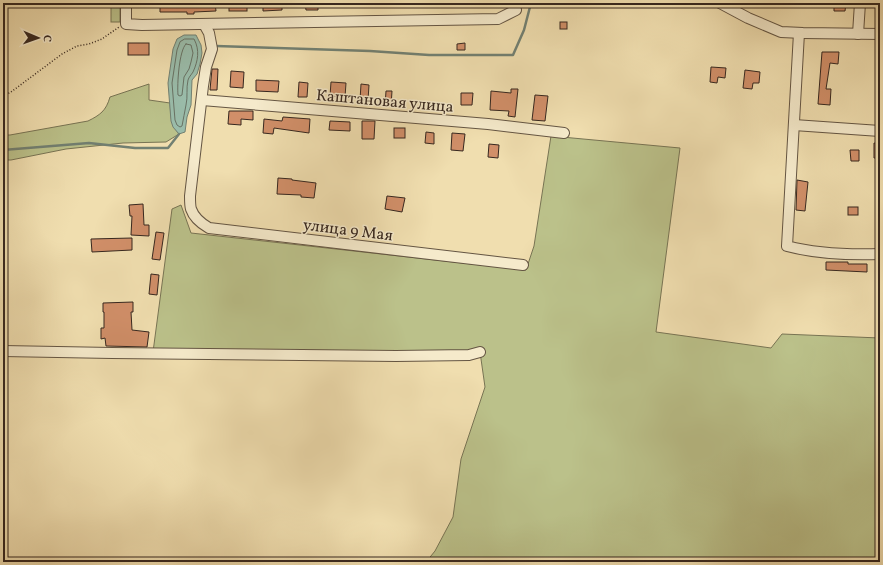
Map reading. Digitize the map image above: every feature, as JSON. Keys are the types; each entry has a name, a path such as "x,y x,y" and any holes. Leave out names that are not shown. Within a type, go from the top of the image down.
{"street":[{"path":"126,3 126,24 498,19 516,10"},
{"path":"720,3 748,18 781,32 880,34"},
{"path":"858,34 860,3"},
{"path":"202,100 206,67 212,49 209,33 204,24"},
{"path":"799,33 787,246 803,251 826,254 880,254"},
{"name":"Каштановая улица","path":"202,100 488,124 564,132"},
{"name":"улица 9 Мая","path":"202,100 190,196 191,209 202,224 209,228 523,265"},
{"path":"794,125 880,131"},
{"path":"3,351 112,354 396,356 469,355 480,352"}],"path":[{"path":"3,96 11,92 62,54 77,46 89,44 102,39 126,24"}],"green space":[{"path":"111,3 120,3 120,22 111,22"},
{"path":"149,84 149,100 170,103 172,123 179,134 166,142 123,143 66,149 11,160 3,160 3,135 88,121 102,112 107,106 110,97"},
{"path":"551,136 680,148 656,332 771,348 782,334 880,338 880,562 426,562 435,551 453,517 461,459 485,387 480,352 153,352 172,209 181,205 191,233 526,270 534,246"}],"water":[{"path":"184,35 196,35 201,45 202,53 197,74 192,80 191,105 187,117 185,132 179,134 173,127 171,121 168,83 173,49 177,39"}],"building":[{"path":"160,3 215,3 216,11 194,12 194,14 187,14 187,12 160,12"},
{"path":"229,3 247,3 247,11 229,11"},
{"path":"263,3 282,3 282,10 263,11"},
{"path":"305,3 318,3 318,10 306,10"},
{"path":"834,3 846,3 845,11 834,11"},
{"path":"560,22 567,22 567,29 560,29"},
{"path":"128,43 149,43 149,55 128,55"},
{"path":"465,43 465,50 457,50 457,44"},
{"path":"822,52 839,52 838,64 830,63 826,89 831,89 830,105 818,104"},
{"path":"711,67 726,68 725,78 718,77 717,83 710,82"},
{"path":"212,69 218,69 217,90 210,90"},
{"path":"745,70 760,72 759,83 753,83 752,89 743,88"},
{"path":"231,71 244,72 243,88 230,87"},
{"path":"256,80 279,81 278,92 256,91"},
{"path":"299,82 308,83 307,97 298,97"},
{"path":"331,82 346,83 345,97 330,96"},
{"path":"361,84 369,85 368,100 360,100"},
{"path":"511,89 518,89 515,117 508,116 509,111 490,110 491,91 511,93"},
{"path":"386,91 392,91 391,106 385,106"},
{"path":"461,93 473,93 472,105 461,105"},
{"path":"535,95 548,96 545,121 532,120"},
{"path":"229,111 253,111 253,120 241,119 241,125 228,124"},
{"path":"283,117 310,119 309,133 274,128 273,134 263,133 264,119 282,121"},
{"path":"330,121 350,122 350,131 329,130"},
{"path":"362,121 375,121 374,139 362,139"},
{"path":"394,128 405,128 405,138 394,138"},
{"path":"426,132 434,133 434,144 425,143"},
{"path":"452,133 465,134 463,151 451,150"},
{"path":"874,143 880,144 880,158 874,158"},
{"path":"489,144 499,145 498,158 488,157"},
{"path":"850,150 859,150 859,161 851,161"},
{"path":"278,178 316,183 314,198 301,197 301,195 277,194"},
{"path":"797,180 808,182 805,211 796,210"},
{"path":"387,196 405,198 402,212 385,209"},
{"path":"143,204 144,225 149,225 149,236 131,235 132,216 130,216 129,205"},
{"path":"848,207 858,207 858,215 848,215"},
{"path":"156,232 164,233 160,260 152,259"},
{"path":"132,238 132,250 92,252 91,239"},
{"path":"826,262 867,264 867,272 826,270"},
{"path":"151,274 159,275 157,295 149,294"},
{"path":"133,302 133,312 131,312 132,330 149,332 147,347 106,346 105,338 101,339 101,328 104,328 103,303"}],"waterway":[{"path":"216,46 370,51 429,55 513,55 524,30 531,3"},
{"path":"3,150 89,143 135,148 168,148 179,134"}]}
